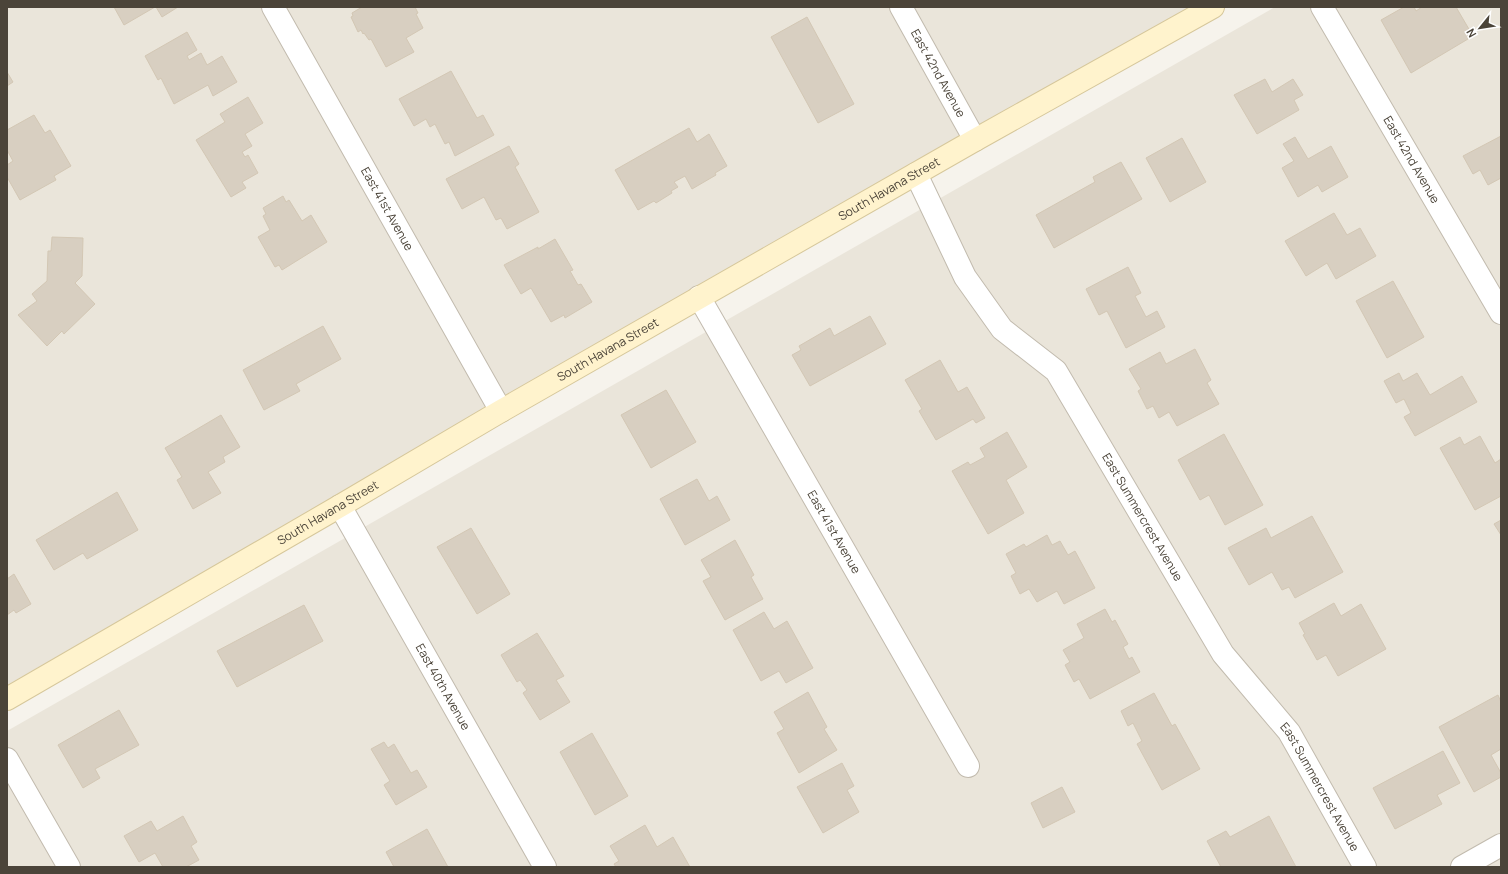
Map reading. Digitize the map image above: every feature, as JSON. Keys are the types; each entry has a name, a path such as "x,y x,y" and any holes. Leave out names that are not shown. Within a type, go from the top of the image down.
{"street":[{"name":"East 41st Avenue","path":"273,7 501,411"},
{"name":"East 42nd Avenue","path":"900,7 975,140"},
{"name":"South Havana Street","path":"7,699 501,411 975,140 1213,7"},
{"name":"East 42nd Avenue","path":"1322,7 1495,289 1501,313"},
{"name":"East Summercrest Avenue","path":"916,174 965,277 1002,329 1056,371 1223,654 1289,732 1365,867"},
{"name":"East 41st Avenue","path":"699,298 968,766"},
{"name":"East 40th Avenue","path":"340,506 545,867"},
{"path":"7,759 69,867"},
{"path":"1462,867 1501,845"}],"shaded area":[{"path":"7,7 1194,7 7,685"},
{"path":"1275,7 1501,7 1501,867 7,867 7,731"}],"building":[{"path":"114,7 155,7 124,25"},
{"path":"156,7 178,7 162,17"},
{"path":"362,7 415,7 418,13 416,14 423,28 406,38 414,52 386,67 371,39 369,40 361,30 358,32 351,17 353,16 352,13"},
{"path":"1404,7 1414,7 1416,11 1422,7 1456,7 1473,36 1411,73 1381,20"},
{"path":"807,17 854,104 818,123 771,37"},
{"path":"187,32 197,50 187,56 189,60 201,53 207,65 222,56 237,82 213,96 208,85 174,104 161,78 158,80 145,56"},
{"path":"451,71 477,118 483,115 494,135 455,156 449,142 445,144 435,124 430,127 426,119 414,126 399,99"},
{"path":"7,72 13,82 7,86"},
{"path":"1265,79 1272,92 1293,79 1303,95 1294,100 1299,110 1257,134 1234,95"},
{"path":"248,97 263,123 245,134 252,146 242,152 245,157 248,155 258,173 242,182 246,188 231,197 196,140 225,122 220,114"},
{"path":"34,115 45,133 50,130 71,166 54,176 56,180 20,200 7,177 7,165 13,161 7,150 7,130"},
{"path":"689,128 697,142 709,134 727,166 715,173 716,175 692,189 685,176 674,182 678,187 671,191 672,193 656,203 654,201 638,210 615,170"},
{"path":"1501,136 1501,178 1488,185 1480,170 1473,174 1463,156"},
{"path":"1295,137 1308,159 1331,146 1348,177 1322,192 1318,185 1298,197 1282,168 1294,161 1283,144"},
{"path":"1182,138 1206,182 1170,202 1146,158"},
{"path":"509,146 519,164 515,167 539,212 507,229 501,218 496,220 484,197 462,209 446,179"},
{"path":"1121,162 1142,199 1054,248 1036,215 1095,182 1093,177"},
{"path":"283,196 286,202 289,200 302,221 311,215 327,242 282,270 279,265 275,267 258,237 270,230 263,216 266,214 263,208"},
{"path":"1334,213 1347,235 1360,228 1376,256 1336,279 1327,263 1306,276 1285,241"},
{"path":"52,237 83,238 82,276 75,283 95,304 64,334 62,331 47,346 18,315 37,301 32,294 47,281 48,251 51,251"},
{"path":"555,239 573,270 570,271 578,285 581,284 592,302 565,318 564,315 551,322 531,288 521,294 504,265"},
{"path":"1128,267 1141,293 1135,296 1146,317 1157,311 1165,327 1126,348 1107,311 1099,315 1086,289"},
{"path":"1393,281 1424,337 1387,358 1356,301"},
{"path":"870,316 886,344 810,386 792,355 801,350 799,346 830,328 834,336"},
{"path":"323,326 341,359 296,384 300,391 264,410 243,370"},
{"path":"1195,349 1211,380 1207,383 1219,404 1177,426 1169,412 1159,418 1153,406 1147,409 1138,391 1141,389 1129,369 1160,352 1166,364"},
{"path":"940,360 958,392 967,387 985,418 976,423 973,419 936,440 919,411 922,409 905,380"},
{"path":"1399,373 1403,381 1417,373 1430,395 1462,376 1477,402 1415,436 1404,417 1411,413 1404,399 1396,403 1384,381"},
{"path":"666,390 696,442 651,468 621,415"},
{"path":"221,415 240,447 223,457 225,462 208,472 221,493 193,509 177,480 182,477 165,448"},
{"path":"1007,432 1027,467 1006,480 1024,513 988,534 952,471 968,462 970,465 985,457 980,448"},
{"path":"1224,434 1263,505 1225,525 1209,495 1200,500 1178,460"},
{"path":"1480,436 1495,463 1501,459 1501,496 1475,510 1440,448 1460,437 1464,445"},
{"path":"697,479 709,501 717,496 730,520 685,545 660,499"},
{"path":"117,492 138,530 87,559 83,553 54,570 36,540"},
{"path":"1312,516 1343,572 1295,598 1289,587 1282,590 1272,572 1249,585 1228,548 1266,528 1271,538"},
{"path":"1501,520 1501,535 1494,524"},
{"path":"471,528 510,594 477,614 437,547"},
{"path":"1047,535 1052,545 1060,541 1068,555 1075,551 1095,588 1064,604 1057,591 1037,602 1029,589 1020,594 1011,576 1016,573 1006,554 1024,544 1026,547"},
{"path":"735,540 754,575 751,577 763,599 725,620 703,581 711,577 701,560"},
{"path":"14,574 31,604 16,613 14,610 7,615 7,579"},
{"path":"1334,603 1341,616 1361,604 1386,649 1338,676 1326,655 1317,660 1303,635 1305,634 1299,623"},
{"path":"304,605 323,641 237,687 217,651"},
{"path":"1105,609 1112,622 1115,620 1128,644 1123,647 1129,659 1132,657 1140,672 1090,699 1079,679 1074,682 1065,665 1070,662 1063,650 1084,638 1077,624"},
{"path":"764,612 774,629 787,621 813,668 786,683 779,671 761,681 733,630"},
{"path":"537,633 564,676 556,680 570,702 540,720 523,693 527,690 520,680 517,682 501,655"},
{"path":"808,692 827,727 824,729 837,750 799,773 777,733 784,729 774,712"},
{"path":"1154,693 1172,726 1175,724 1200,769 1162,790 1137,744 1142,741 1133,723 1128,726 1121,711"},
{"path":"1498,695 1501,702 1501,749 1491,755 1501,773 1501,777 1474,792 1439,727"},
{"path":"119,710 139,745 95,769 100,778 83,788 58,745"},
{"path":"592,733 628,796 595,815 560,752"},
{"path":"384,742 388,748 394,744 411,773 417,770 427,787 396,805 384,785 390,781 371,749"},
{"path":"1443,751 1460,783 1437,795 1442,804 1395,829 1373,788"},
{"path":"842,763 854,786 847,790 859,812 823,833 797,787"},
{"path":"1062,787 1075,812 1043,828 1031,803"},
{"path":"183,816 197,842 191,846 199,860 186,867 163,867 155,853 139,862 124,836 151,821 157,831"},
{"path":"1269,816 1296,867 1221,867 1207,841 1226,831 1230,837"},
{"path":"645,825 657,847 673,837 690,867 616,867 614,864 619,861 610,846"},
{"path":"427,829 448,867 394,867 386,852"}]}
